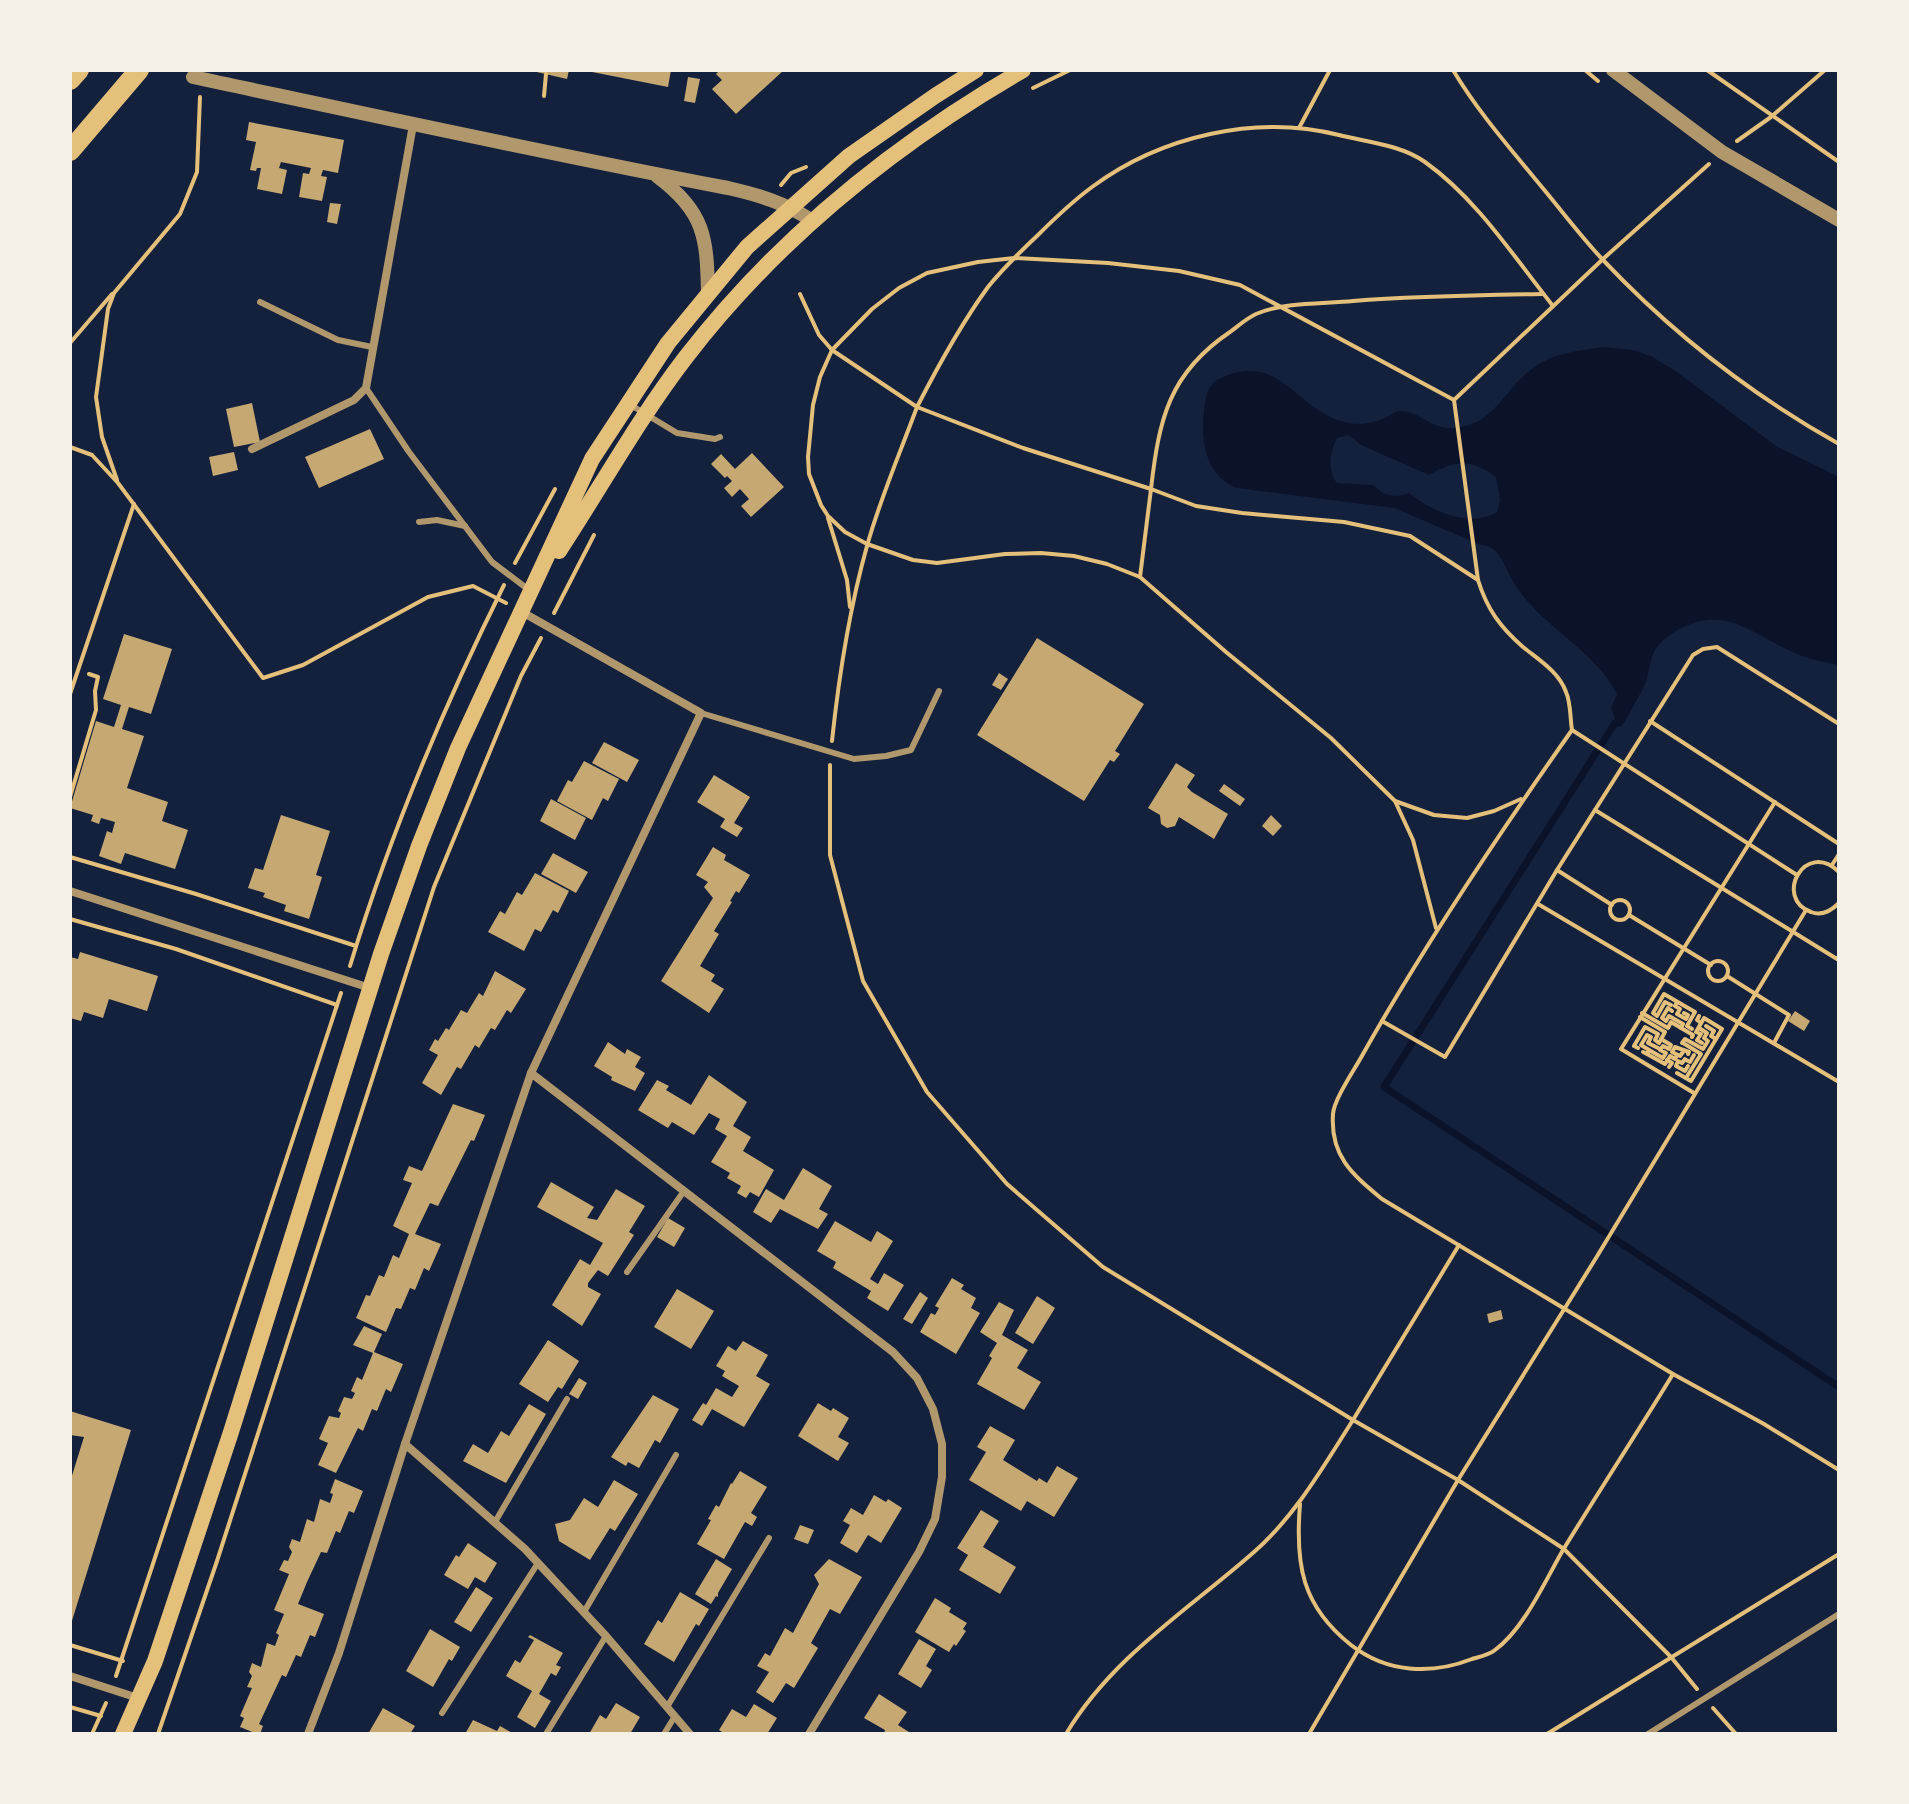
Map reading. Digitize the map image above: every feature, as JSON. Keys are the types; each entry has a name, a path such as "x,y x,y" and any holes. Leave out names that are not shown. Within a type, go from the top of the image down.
{"highway":[{"path":"70,80 79,70"},
{"path":"70,151 139,70"}],"main road":[{"path":"123,1734 155,1661 419,846 458,748 592,459 668,343 747,247 849,156 976,70"},
{"path":"532,593 685,359 753,278 811,220 886,160 983,93 1023,70"}],"street":[{"path":"1613,70 1722,152 1839,220"},
{"path":"197,78 766,197 791,207 811,220"},
{"path":"252,449 354,400 366,388 413,125"},
{"path":"655,174 681,193 698,217 704,241 708,294"},
{"path":"308,1734 339,1653 405,1444 531,1073 701,713 522,612"},
{"path":"70,891 371,988"},
{"path":"531,1073 893,1352 917,1378 933,1409 942,1444 942,1477 935,1519 919,1552 809,1734"},
{"path":"405,1444 538,1563 690,1734"},
{"path":"70,1676 139,1698"}],"lane":[{"path":"260,302 338,340 372,347"},
{"path":"366,388 409,452 492,562 532,593"},
{"path":"626,403 677,433 715,439 720,437"},
{"path":"419,522 437,520 465,526"},
{"path":"701,713 854,759 911,750 939,691"},
{"path":"627,1272 684,1191"},
{"path":"495,1522 567,1399"},
{"path":"584,1612 676,1455"},
{"path":"667,1707 769,1538"},
{"path":"442,1713 538,1563"},
{"path":"1648,1734 1839,1614"},
{"path":"546,1734 606,1636"},
{"path":"664,1734 675,1716"}],"path":[{"path":"1299,128 1330,70"},
{"path":"1453,70 1474,104 1603,259 1662,318 1713,361 1790,417 1839,444"},
{"path":"1707,70 1839,162"},
{"path":"1722,152 1771,117 1825,70"},
{"path":"544,96 546,74"},
{"path":"70,343 180,214 197,172 197,78"},
{"path":"1553,306 1468,200 1424,162 1400,150 1299,128 1238,128 1159,150 1093,187 1061,212 989,286 957,334 917,407 867,544 851,609 837,688 830,753 830,855 863,981 927,1092 1007,1184 1103,1267 1353,1420 1458,1480 1564,1549 1671,1657 1736,1734"},
{"path":"1454,400 1708,165"},
{"path":"851,609 847,580 828,516 814,491 808,457 813,405 820,377 832,350 872,309 899,288 927,273 953,265 1014,258 1179,271 1240,285 1454,400"},
{"path":"114,293 105,325 96,397 102,437 118,483"},
{"path":"800,294 819,335 832,350 917,407 1023,448 1196,506 1344,522 1410,536 1478,580"},
{"path":"1140,577 1156,440 1169,401 1192,363 1221,338 1255,315 1282,308 1397,297 1543,294"},
{"path":"1454,400 1473,553 1485,604 1500,624 1557,675 1567,693 1572,730 1522,798 1382,1021 1333,1109 1333,1139 1348,1170 1382,1199 1839,1470"},
{"path":"70,447 92,455 118,483 263,678 303,665 428,597 473,586 522,612"},
{"path":"70,694 134,504"},
{"path":"828,516 845,532 867,544 913,560 937,563 1005,554 1074,556 1140,577 1331,738 1395,801 1413,840 1437,929"},
{"path":"158,1734 247,1471 434,887 521,676 595,534"},
{"path":"1382,1021 1445,1057 1557,870 1693,655 1703,649 1717,647 1839,724"},
{"path":"70,797 96,710 98,677 89,674"},
{"path":"1650,721 1839,844"},
{"path":"1572,730 1797,875"},
{"path":"1395,801 1434,815 1467,818 1494,811 1522,798"},
{"path":"1694,1093 1621,1049 1775,802"},
{"path":"1595,810 1837,959 1839,956"},
{"path":"1832,865 1839,854"},
{"path":"70,857 356,946 123,1661 70,1645"},
{"path":"1839,872 1832,865 1811,863 1797,875 1794,895 1806,910 1824,912 1839,903"},
{"path":"1557,870 1612,905"},
{"path":"1618,901 1625,902 1630,907 1629,915 1624,920 1615,919 1611,914 1612,905 1618,901"},
{"path":"1537,904 1839,1082"},
{"path":"1309,1734 1458,1480 1622,1216 1806,910"},
{"path":"1629,915 1711,965"},
{"path":"70,919 176,949 337,1005"},
{"path":"1722,962 1728,970 1727,976 1722,980 1713,979 1709,971 1711,965 1722,962"},
{"path":"1727,976 1789,1015 1774,1043"},
{"path":"1662,1012 1657,1016 1653,1013 1664,994 1695,1012 1687,1026 1692,1029"},
{"path":"1677,1002 1675,1006 1680,1009 1673,1012 1666,1021 1662,1018 1665,1002 1673,1012 1683,1024 1681,1028"},
{"path":"1673,1012 1686,1019 1688,1015 1684,1013"},
{"path":"1641,1015 1668,1028 1671,1022 1692,1037"},
{"path":"1641,1015 1665,1032 1659,1043 1655,1040 1658,1034 1645,1027 1634,1046 1665,1064 1670,1056 1675,1059 1684,1055 1682,1063 1678,1061 1675,1070"},
{"path":"1667,1060 1691,1081 1722,1029 1690,1021"},
{"path":"1702,1043 1697,1040 1701,1034 1696,1032 1703,1023"},
{"path":"1686,1078 1701,1054 1682,1043 1685,1039 1703,1049 1708,1041 1704,1038 1707,1033 1703,1023"},
{"path":"1647,1035 1651,1037 1648,1043 1666,1053 1663,1058 1644,1051 1641,1045 1647,1035"},
{"path":"1660,1050 1663,1046 1669,1049 1671,1045 1661,1039"},
{"path":"1675,1070 1685,1071 1688,1066"},
{"path":"1066,1734 1079,1713 1135,1650 1256,1550 1300,1504 1459,1245"},
{"path":"1300,1504 1297,1537 1301,1572 1313,1603 1329,1627 1359,1652 1386,1666 1419,1670 1455,1666 1494,1651 1525,1617 1673,1374"},
{"path":"1547,1734 1839,1554"},
{"path":"70,1707 101,1716"}],"water":[{"path":"1603,347 1633,350 1651,356 1776,446 1839,477 1839,665 1802,656 1739,625 1710,620 1694,623 1676,631 1658,646 1643,688 1622,726 1618,727 1611,708 1617,694 1606,677 1534,608 1492,548 1394,508 1237,488 1218,475 1207,456 1203,422 1207,393 1219,379 1239,372 1255,371 1270,375 1323,413 1344,422 1367,423 1401,411 1439,426 1453,428 1467,426 1487,415 1528,372 1545,361","holes":["1349,435 1361,445 1429,475 1455,464 1479,467 1496,477 1500,500 1497,512 1486,517 1463,518 1440,512 1409,493 1394,496 1373,485 1337,483 1331,461 1337,438"]}],"building":[{"path":"528,70 569,70 567,79"},
{"path":"582,70 671,70 668,87"},
{"path":"720,70 784,70 736,114 712,89 722,80 716,74"},
{"path":"688,77 700,79 695,103 684,101"},
{"path":"249,122 344,140 338,173 323,170 321,176 327,177 322,201 299,197 303,173 309,174 311,168 281,162 279,168 287,170 282,194 257,189 261,168 250,170 256,142 246,140"},
{"path":"330,203 341,204 337,224 327,222"},
{"path":"252,403 260,442 234,447 226,409"},
{"path":"370,429 384,459 319,488 305,457"},
{"path":"234,452 238,470 213,476 209,457"},
{"path":"752,453 784,487 751,517 741,506 749,499 740,489 732,497 724,488 732,481 711,464 721,454 735,469"},
{"path":"124,634 172,649 151,714 129,707 122,729 144,736 127,788 168,802 162,821 188,830 175,869 125,853 121,864 99,856 107,831 112,833 115,822 101,818 99,824 91,821 93,815 70,808 96,721 114,727 121,705 103,699"},
{"path":"1037,638 1144,704 1115,751 1120,754 1114,762 1110,760 1084,801 977,735"},
{"path":"999,673 1008,679 1001,690 992,685"},
{"path":"604,742 639,760 627,782 592,763"},
{"path":"584,761 619,779 608,801 603,798 592,820 557,801 568,780 572,782"},
{"path":"1176,763 1195,775 1187,787 1192,792 1228,814 1214,839 1179,817 1175,826 1167,828 1161,824 1160,815 1148,808"},
{"path":"714,775 750,797 734,823 743,828 737,837 720,827 725,819 697,802"},
{"path":"1224,784 1245,799 1240,806 1219,791"},
{"path":"551,799 586,818 575,840 540,821"},
{"path":"281,815 330,831 316,875 322,877 309,919 284,911 286,905 248,888 255,868 263,870"},
{"path":"1271,815 1282,826 1273,836 1262,826"},
{"path":"713,847 726,855 724,860 750,875 730,901 714,931 719,934 700,966 715,975 711,981 724,989 709,1013 661,981 713,898 704,887 708,882 696,875"},
{"path":"553,853 588,872 576,893 541,874"},
{"path":"535,873 569,891 558,913 553,910 541,932 535,929 524,951 488,932 500,911 505,914 517,892 522,895"},
{"path":"80,952 158,976 147,1011 109,999 103,1018 84,1012 81,1021 70,1018 70,957 78,959"},
{"path":"495,971 526,989 511,1013 507,1010 479,1048 475,1045 461,1069 457,1067 441,1095 422,1083 438,1055 429,1050 446,1028 449,1030 461,1010 467,1013 479,993 483,996"},
{"path":"1795,1011 1810,1021 1804,1031 1788,1021"},
{"path":"608,1042 625,1054 627,1049 641,1057 635,1067 645,1073 635,1091 611,1080 612,1077 594,1066"},
{"path":"709,1075 747,1102 733,1126 751,1137 743,1151 774,1170 759,1197 750,1192 746,1198 737,1193 741,1186 727,1178 730,1173 711,1162 727,1136 715,1129 720,1119 709,1113 694,1135 672,1122 668,1128 638,1110 657,1080 669,1086 666,1090 691,1105"},
{"path":"453,1104 485,1115 438,1206 430,1203 415,1234 441,1244 429,1271 424,1268 415,1290 410,1288 401,1309 396,1308 386,1332 356,1318 379,1275 384,1277 393,1255 399,1258 409,1234 393,1226 412,1183 403,1180 409,1166 422,1171"},
{"path":"803,1168 832,1186 819,1209 828,1214 818,1229 780,1209 771,1223 753,1212 766,1189 784,1200"},
{"path":"551,1182 594,1207 587,1218 597,1220 616,1189 645,1206 629,1232 634,1235 608,1276 598,1270 588,1283 588,1287 601,1294 582,1326 552,1305 580,1259 590,1265 603,1243 537,1207"},
{"path":"668,1218 685,1228 674,1247 657,1237"},
{"path":"835,1221 871,1242 877,1231 893,1241 870,1279 878,1284 884,1273 904,1285 888,1311 867,1298 871,1291 833,1268 836,1262 817,1251"},
{"path":"952,1278 964,1285 961,1289 976,1298 971,1308 980,1313 956,1354 920,1332 931,1313 935,1315 939,1308 935,1306"},
{"path":"677,1289 714,1311 691,1349 654,1327"},
{"path":"920,1292 928,1298 912,1324 903,1319"},
{"path":"1037,1296 1055,1308 1033,1344 1015,1333"},
{"path":"999,1302 1014,1310 1002,1335 1028,1350 1017,1368 1041,1382 1024,1410 977,1384 997,1343 980,1332"},
{"path":"1501,1310 1503,1319 1489,1323 1487,1314"},
{"path":"364,1326 382,1334 374,1352 403,1364 391,1392 386,1389 377,1411 372,1409 363,1431 358,1428 336,1473 318,1465 328,1443 319,1439 329,1416 339,1418 341,1413 338,1411 344,1397 352,1399 355,1393 351,1391 357,1377 362,1380 373,1353 353,1345"},
{"path":"548,1340 579,1361 562,1389 558,1387 548,1402 519,1384"},
{"path":"743,1341 768,1355 756,1376 770,1384 744,1427 712,1409 702,1426 692,1420 716,1388 732,1397 739,1386 722,1376 725,1371 716,1366 728,1346 736,1351"},
{"path":"579,1378 587,1383 578,1399 569,1394"},
{"path":"653,1395 679,1409 660,1443 655,1440 639,1468 628,1462 626,1466 611,1457"},
{"path":"818,1403 849,1418 838,1437 849,1443 838,1461 798,1436"},
{"path":"529,1404 546,1414 506,1483 463,1461 473,1444 488,1453 501,1431 509,1436"},
{"path":"70,1411 131,1430 71,1624 70,1482 84,1437 70,1435"},
{"path":"990,1426 1015,1440 1003,1460 1037,1481 1039,1478 1047,1483 1057,1466 1078,1478 1054,1517 1027,1501 1021,1511 969,1480 986,1452 977,1447"},
{"path":"740,1471 767,1487 751,1513 757,1517 752,1526 745,1522 724,1559 697,1544 716,1505 719,1507"},
{"path":"335,1479 363,1491 354,1513 349,1511 327,1553 321,1552 307,1582 298,1604 324,1614 315,1637 310,1635 301,1657 296,1655 286,1677 282,1675 259,1724 263,1726 260,1734 257,1734 240,1727 244,1718 240,1716 252,1688 247,1687 252,1676 249,1672 252,1663 261,1667 267,1643 275,1646 279,1635 276,1633 284,1614 274,1610 289,1574 279,1570 292,1552 289,1547 292,1539 300,1542 307,1519 314,1522 320,1499 330,1503"},
{"path":"614,1480 638,1494 615,1531 610,1528 590,1560 559,1541 555,1524 570,1520 584,1498 598,1507"},
{"path":"874,1495 902,1508 881,1543 868,1535 857,1553 840,1543 850,1525 843,1521 851,1508 863,1515"},
{"path":"981,1510 999,1521 983,1547 1016,1567 1000,1594 959,1570 968,1555 957,1548"},
{"path":"800,1525 814,1530 808,1544 794,1539"},
{"path":"468,1543 497,1563 485,1583 475,1577 468,1589 444,1575"},
{"path":"716,1559 732,1569 718,1597 711,1604 695,1594"},
{"path":"829,1559 862,1577 840,1614 830,1609 811,1643 818,1648 794,1688 786,1683 773,1703 756,1692 769,1672 757,1666 765,1653 770,1656 785,1628 793,1633 819,1584 814,1575"},
{"path":"476,1587 493,1598 471,1632 454,1622"},
{"path":"680,1592 709,1609 699,1626 696,1624 674,1662 644,1644 658,1620 662,1623"},
{"path":"935,1598 951,1608 949,1612 967,1623 963,1629 966,1631 949,1652 915,1632"},
{"path":"430,1629 460,1647 452,1661 449,1659 433,1687 406,1671"},
{"path":"530,1635 563,1653 556,1665 561,1667 556,1676 551,1673 539,1694 551,1701 535,1728 517,1717 532,1691 506,1676 515,1660 520,1663 534,1640 528,1637"},
{"path":"919,1639 936,1649 926,1666 932,1670 921,1688 898,1674"},
{"path":"879,1694 907,1712 898,1725 912,1734 884,1734 885,1730 864,1718"},
{"path":"616,1703 640,1717 630,1734 589,1734 600,1715 606,1719"},
{"path":"754,1704 777,1718 767,1734 725,1734 719,1730 732,1709 746,1717"},
{"path":"383,1708 415,1726 410,1734 368,1734"},
{"path":"473,1720 497,1731 500,1726 514,1734 465,1734"}],"waterway":[{"path":"1615,723 1384,1087 1839,1387"}]}
